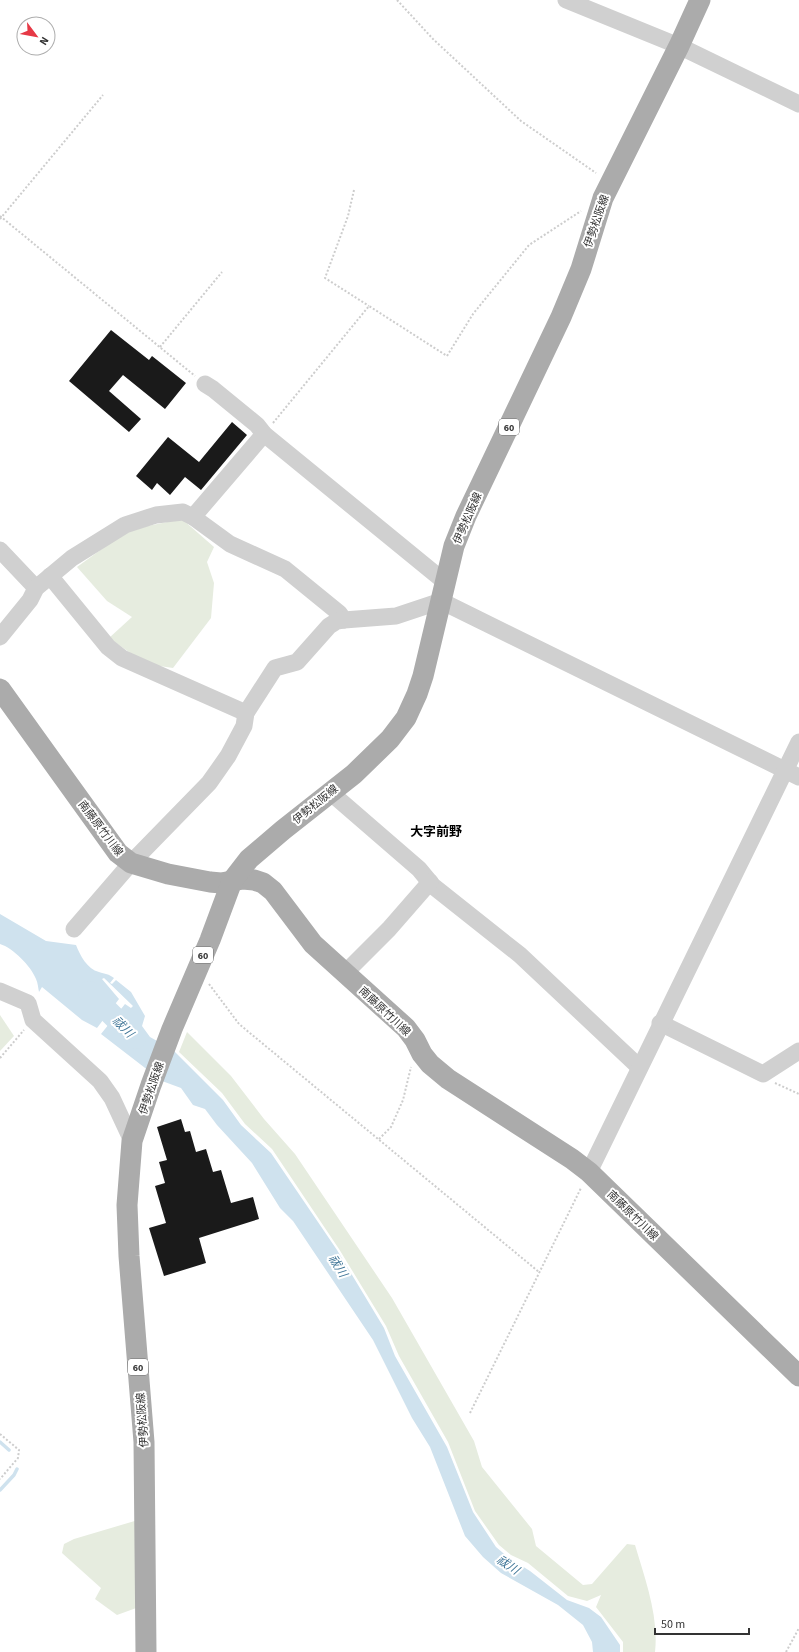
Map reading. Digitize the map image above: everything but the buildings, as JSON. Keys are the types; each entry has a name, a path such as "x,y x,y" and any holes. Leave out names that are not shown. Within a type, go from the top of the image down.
{"main road":[{"name":"伊勢松阪線","path":"146,1652 144,1442 129,1256 127,1205 132,1141 172,1029 198,969 232,881 249,859 354,774 381,749 399,729 406,718 423,676 454,546 466,516 561,316 581,269 598,212 610,183 680,46 700,0"},
{"name":"南藤原竹川線","path":"0,689 118,853 131,863 168,874 210,882 221,883 254,880 263,883 273,891 313,944 406,1028 430,1064 448,1079 572,1159 589,1172 799,1376"}],"street":[{"path":"566,0 680,46 799,104"},
{"path":"205,384 257,425 264,434 443,592 792,774"},
{"path":"193,517 264,434"},
{"path":"0,637 30,600 36,588 72,558 125,525 156,515 183,512 193,517 230,544 285,569 339,613 344,620"},
{"path":"0,550 36,588"},
{"path":"50,576 108,647 122,658 246,713"},
{"path":"74,929 131,863 209,783 228,756 244,726 246,713 275,668 297,662 329,626 336,621 396,616 443,592"},
{"path":"589,1172 660,1023 792,774 799,742"},
{"path":"330,792 419,869 430,882 520,955 639,1067"},
{"path":"345,974 389,929 430,882"},
{"path":"0,991 28,1003 33,1020 100,1081 112,1098 132,1141"},
{"path":"660,1023 763,1074 799,1051"}],"path":[{"path":"397,0 433,39 521,121 610,183"},
{"path":"103,95 0,218 205,384"},
{"path":"354,190 348,216 324,278 447,356 473,314 529,245 582,210"},
{"path":"160,347 222,272"},
{"path":"264,434 369,306"},
{"path":"198,969 239,1024 539,1272"},
{"path":"0,1058 33,1020"},
{"path":"379,1139 391,1127 402,1100 415,1054 420,1051"},
{"path":"763,1074 769,1080 799,1094"},
{"path":"470,1413 589,1172"},
{"path":"0,1434 19,1450 18,1458 0,1479"},
{"path":"786,1652 799,1628"}],"shaded area":[{"path":"182,519 214,547 207,562 214,583 211,618 173,668 146,664 109,638 132,617 107,601 77,567 128,530"},
{"path":"0,1015 14,1036 0,1051"},
{"path":"187,1032 231,1076 264,1119 295,1154 392,1298 474,1441 482,1467 532,1529 536,1546 583,1585 592,1584 627,1544 635,1545 647,1584 653,1611 656,1638 655,1652 623,1652 623,1642 596,1607 601,1595 587,1601 568,1596 528,1563 511,1555 499,1545 475,1511 448,1442 399,1356 386,1326 339,1249 272,1149 245,1124 222,1093 179,1052"},
{"path":"138,1520 139,1607 117,1615 95,1599 101,1588 62,1553 64,1544 74,1539"}],"water":[{"path":"0,914 46,941 76,945 82,957 91,968 114,978 110,983 112,984 116,980 131,992 145,1016 142,1026 150,1037 173,1050 223,1100 241,1125 271,1153 337,1250 384,1328 395,1356 447,1447 473,1512 496,1547 567,1600 589,1608 601,1617 620,1645 620,1652 593,1652 592,1642 583,1625 558,1605 501,1573 483,1557 465,1536 430,1447 412,1418 373,1340 293,1221 280,1208 252,1163 217,1125 205,1109 193,1105 181,1088 162,1081 101,1034 125,1004 131,1008 133,1006 104,978 102,979 119,999 97,1028 82,1020 42,987 39,992 34,974 26,963 16,953 0,944"}],"waterway":[{"name":"祓川","path":"89,992 135,1038"},
{"path":"0,1442 9,1450"},
{"path":"0,1490 14,1475 17,1469"}],"district":[{"name":"大字前野","path":"436,831"}]}
